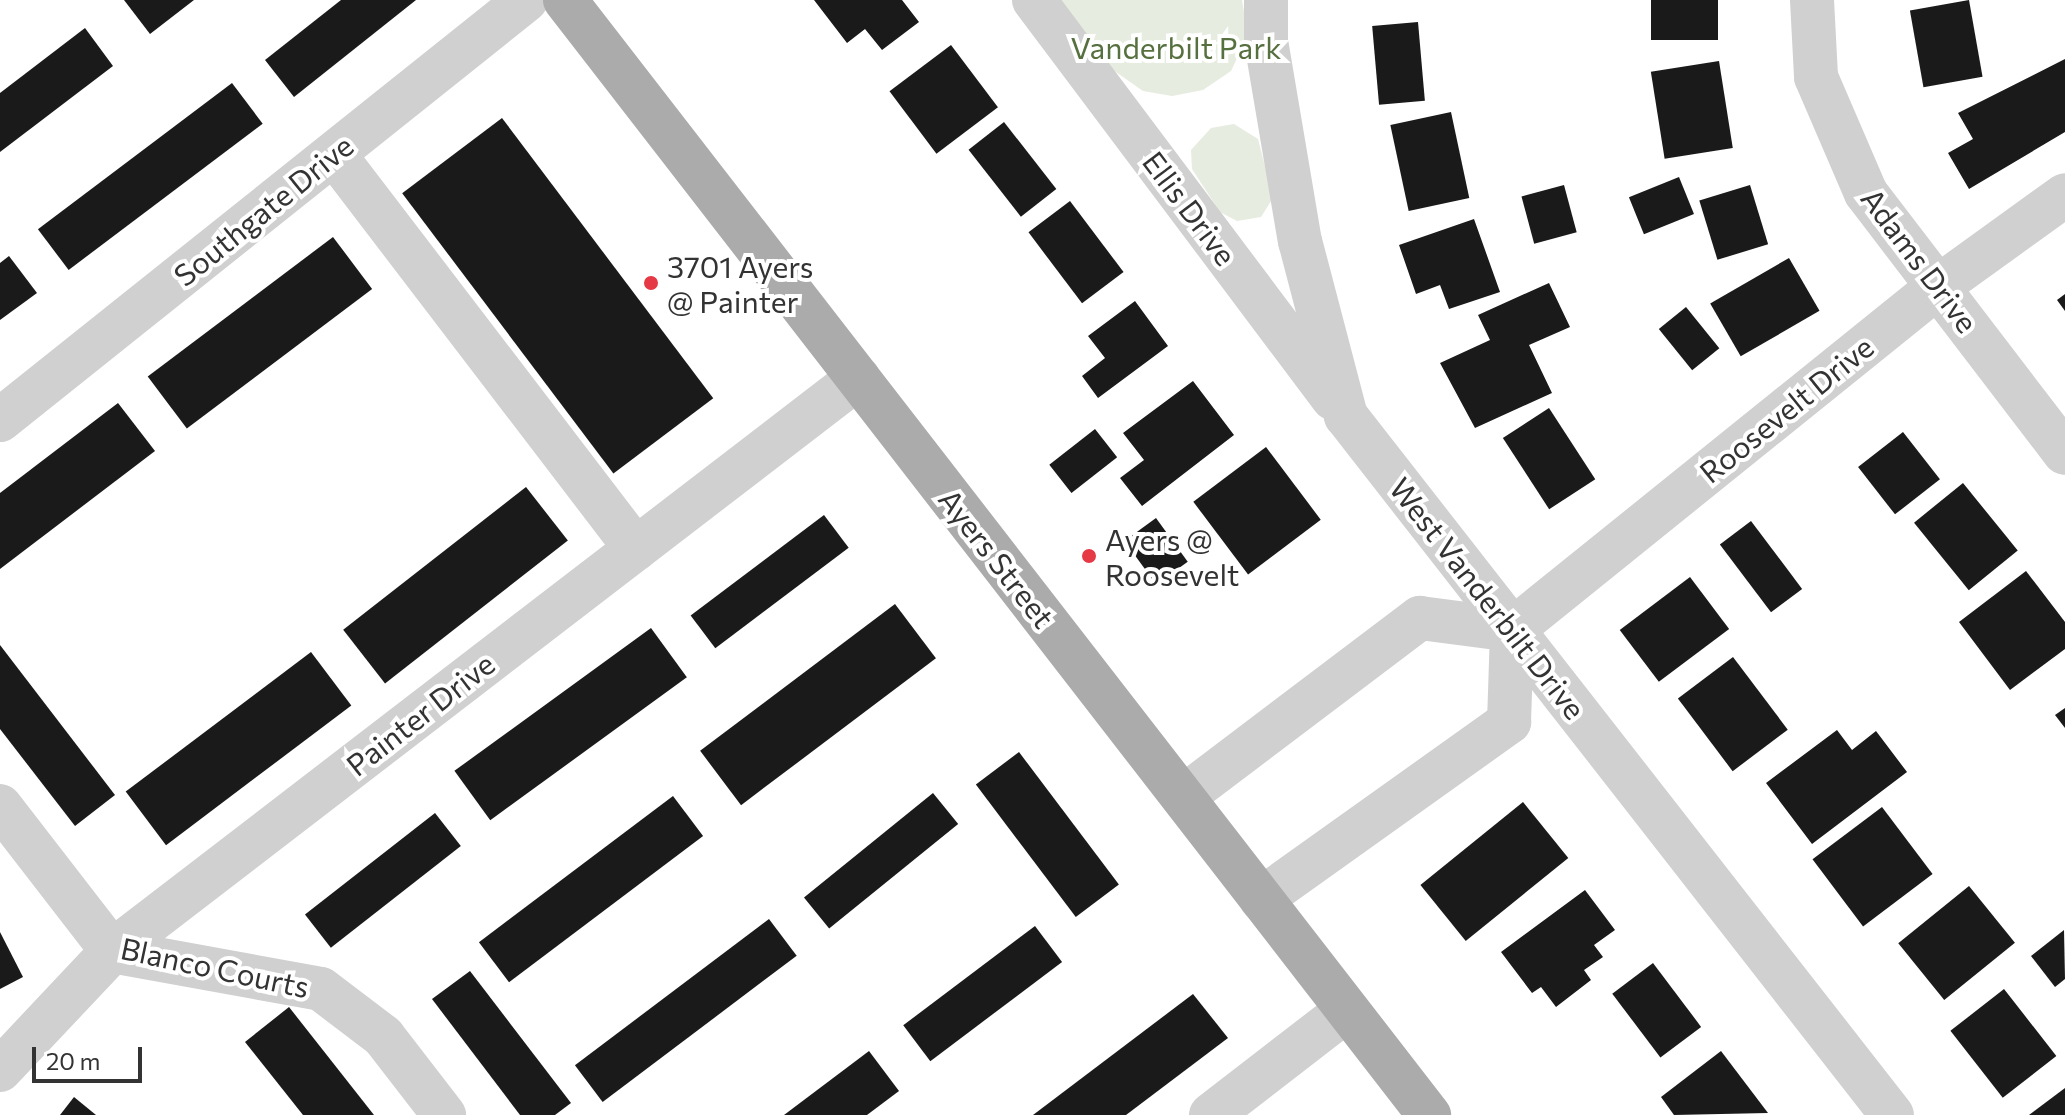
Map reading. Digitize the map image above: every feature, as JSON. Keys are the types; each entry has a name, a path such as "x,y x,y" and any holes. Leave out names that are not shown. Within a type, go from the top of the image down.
{"main road":[{"name":"Ayers Street","path":"565,0 1347,1010 1418,1111"}],"street":[{"name":"Southgate Drive","path":"0,420 526,0"},
{"name":"Ellis Drive","path":"1034,0 1346,416"},
{"name":"West Vanderbilt Drive","path":"1266,0 1266,41 1300,241 1346,416 1892,1115"},
{"name":"Adams Drive","path":"1812,0 1816,77 1860,178 2065,453"},
{"path":"334,154 636,549"},
{"name":"Roosevelt Drive","path":"1512,630 1939,286 2065,195"},
{"name":"Painter Drive","path":"0,1070 112,951 858,378"},
{"path":"1183,797 1420,618 1512,630 1509,722 1261,899"},
{"name":"Blanco Courts","path":"0,806 112,951 321,989 383,1036 444,1115"},
{"path":"1211,1115 1347,1010"}],"green space":[{"name":"Vanderbilt Park","path":"1061,0 1242,0 1248,35 1231,71 1203,90 1172,96 1143,91 1113,70"},
{"path":"1234,124 1258,139 1273,198 1261,217 1237,221 1220,212 1192,169 1191,150 1211,128"}],"building":[{"path":"124,0 194,0 150,34"},
{"path":"341,0 416,0 294,97 265,60"},
{"path":"814,0 902,0 919,22 882,50 865,29 847,43"},
{"path":"1651,0 1718,0 1718,40 1651,40"},
{"path":"1969,0 1983,77 1923,87 1910,10"},
{"path":"1418,22 1425,101 1379,105 1372,26"},
{"path":"85,28 113,66 0,152 0,93"},
{"path":"951,45 998,107 936,154 890,91"},
{"path":"2065,59 2065,132 1969,189 1948,153 1973,139 1958,113"},
{"path":"1719,61 1733,148 1665,159 1651,72"},
{"path":"232,83 263,124 69,270 38,229"},
{"path":"1451,112 1469,198 1409,211 1390,125"},
{"path":"502,118 713,398 613,474 402,193"},
{"path":"1004,122 1056,189 1021,217 969,150"},
{"path":"1679,177 1694,214 1644,234 1629,197"},
{"path":"1564,185 1577,232 1534,244 1521,196"},
{"path":"1750,185 1768,244 1717,260 1699,200"},
{"path":"1070,201 1124,272 1082,303 1028,232"},
{"path":"1474,219 1500,292 1449,309 1440,285 1416,294 1399,245"},
{"path":"333,237 372,289 187,429 148,377"},
{"path":"9,256 37,293 0,320 0,263"},
{"path":"1789,258 1820,311 1741,356 1710,304"},
{"path":"1549,283 1570,327 1529,345 1552,393 1475,428 1440,363 1490,340 1478,315"},
{"path":"2065,294 2065,311 2057,300"},
{"path":"1135,301 1168,346 1098,398 1082,376 1105,358 1088,336"},
{"path":"1686,307 1719,348 1692,370 1659,329"},
{"path":"1193,381 1234,435 1142,506 1120,478 1144,460 1123,433"},
{"path":"118,403 155,451 0,569 0,493"},
{"path":"1549,408 1595,479 1549,509 1503,438"},
{"path":"1095,429 1117,457 1071,493 1049,465"},
{"path":"1903,432 1940,479 1895,514 1858,467"},
{"path":"1266,447 1321,520 1248,574 1193,502"},
{"path":"1963,483 2018,551 1969,590 1914,523"},
{"path":"526,487 568,541 385,683 343,630"},
{"path":"824,515 849,548 715,648 691,616"},
{"path":"1156,518 1188,562 1156,585 1124,541"},
{"path":"1751,521 1802,589 1771,612 1720,544"},
{"path":"2026,571 2065,622 2065,649 2010,690 1959,622"},
{"path":"1690,577 1729,629 1659,682 1620,630"},
{"path":"895,604 936,658 741,805 700,751"},
{"path":"651,628 687,677 490,820 454,771"},
{"path":"0,645 115,795 75,826 0,729"},
{"path":"311,652 351,706 166,845 126,792"},
{"path":"1733,657 1788,730 1733,771 1678,699"},
{"path":"2065,708 2065,728 2055,715"},
{"path":"1837,730 1852,750 1876,731 1907,772 1812,844 1766,783"},
{"path":"1019,752 1119,885 1076,917 976,784"},
{"path":"933,793 958,824 829,929 804,897"},
{"path":"673,796 703,836 509,982 479,942"},
{"path":"1523,802 1568,858 1466,941 1420,885"},
{"path":"1882,807 1933,874 1863,926 1813,859"},
{"path":"435,813 461,846 331,948 305,915"},
{"path":"1969,886 2015,943 1944,1000 1898,943"},
{"path":"1585,890 1615,930 1594,945 1603,957 1584,970 1591,980 1556,1007 1541,987 1532,993 1501,952"},
{"path":"769,919 797,956 603,1102 575,1065"},
{"path":"1035,926 1062,962 930,1061 903,1025"},
{"path":"2064,930 2065,979 2055,987 2031,956"},
{"path":"0,932 23,977 0,989"},
{"path":"1653,963 1701,1027 1660,1058 1612,994"},
{"path":"470,971 571,1103 555,1115 520,1115 432,999"},
{"path":"2004,989 2056,1056 2003,1098 1950,1031"},
{"path":"1193,994 1228,1038 1126,1115 1033,1115"},
{"path":"289,1007 374,1115 303,1115 245,1042"},
{"path":"869,1051 899,1091 867,1115 784,1115"},
{"path":"1721,1051 1768,1113 1674,1115 1661,1097"},
{"path":"2065,1088 2065,1115 2029,1115"},
{"path":"74,1097 96,1115 60,1115"}],"place":[{"name":"3701 Ayers @ Painter","path":"651,283"},
{"name":"Ayers @ Roosevelt","path":"1089,556"}]}
